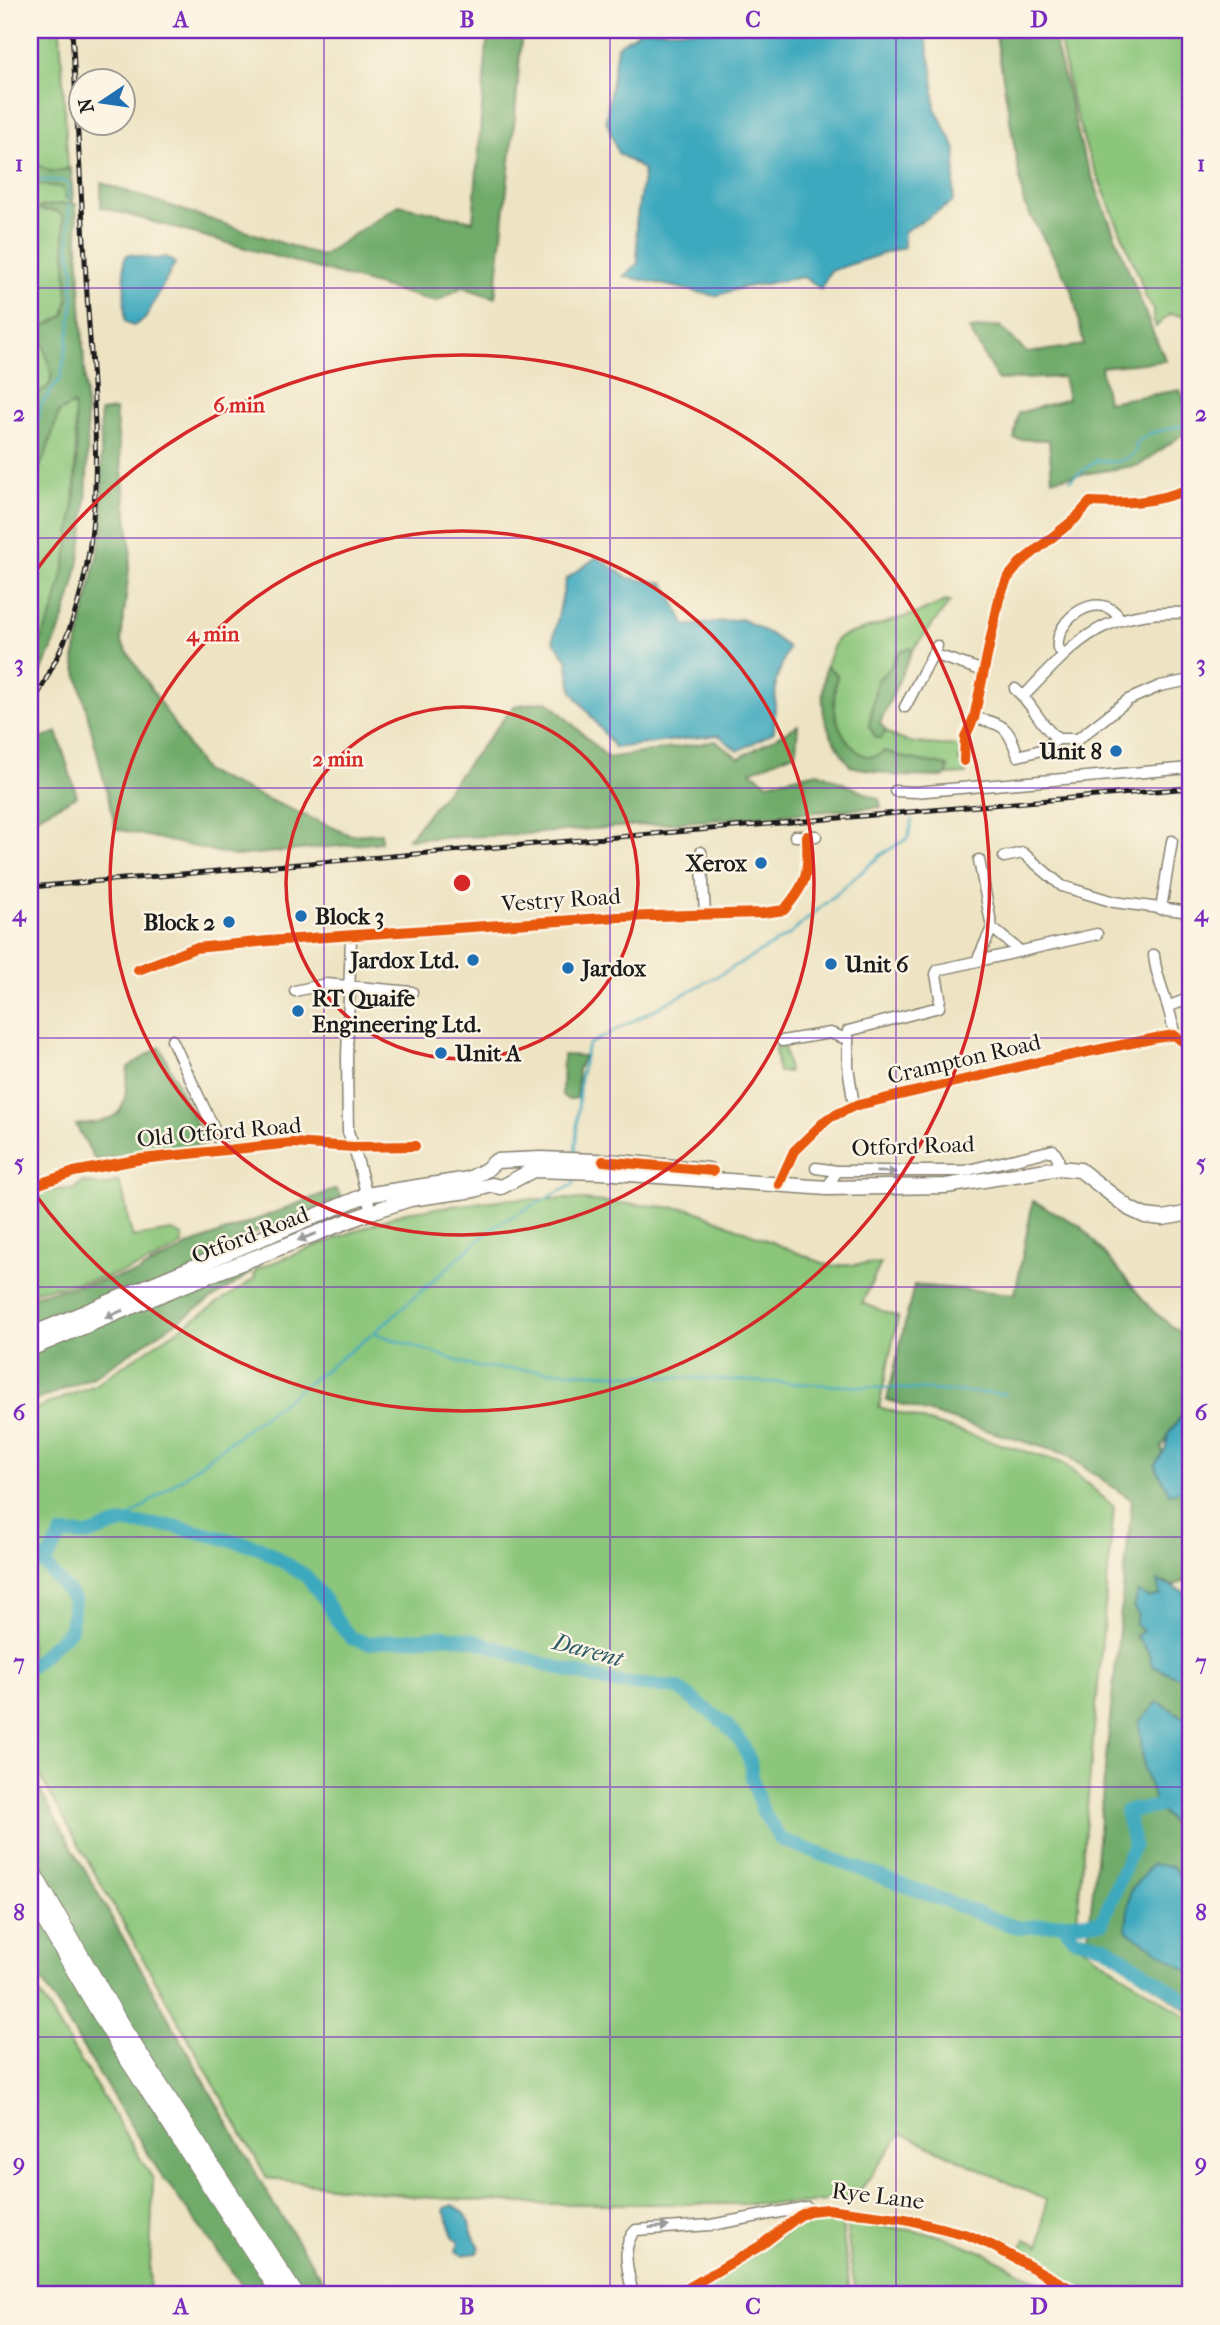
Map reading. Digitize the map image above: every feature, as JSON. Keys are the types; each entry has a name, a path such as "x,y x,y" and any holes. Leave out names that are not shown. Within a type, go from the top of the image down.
{"highway":[{"path":"30,1868 130,2040 296,2295"},
{"path":"30,1895 119,2046 281,2295"}],"main road":[{"name":"Otford Road","path":"30,1335 366,1195 469,1179 486,1170 492,1163 541,1159 620,1162 702,1169 779,1184"},
{"path":"504,1161 512,1169 510,1182"},
{"name":"Otford Road","path":"30,1349 371,1212 410,1199 492,1185 501,1187 533,1170 601,1172 828,1188 946,1186 1059,1168 1080,1170 1130,1209 1144,1216 1163,1218 1190,1213"},
{"path":"486,1170 486,1177 492,1185"}],"street":[{"path":"964,761 965,737 974,718 999,599 1007,579 1020,563 1075,520 1090,502 1140,503 1188,493"},
{"path":"1064,654 1058,648 1058,636 1068,619 1079,611 1104,606 1116,614 1119,620"},
{"path":"1058,739 1043,726 1020,692 1093,632 1119,620 1146,613 1190,613"},
{"path":"905,707 935,650 984,671"},
{"path":"974,718 998,723 1010,732 1018,756 1041,750 1058,739 1078,739 1128,700 1160,686 1190,680"},
{"path":"902,682 913,690"},
{"path":"895,791 915,792 1190,768"},
{"name":"Vestry Road","path":"138,970 195,948 268,941 618,917 764,913 784,910 798,894 808,873 806,836"},
{"path":"1161,909 1172,841"},
{"path":"701,852 705,913"},
{"path":"1004,857 1023,853 1062,886 1114,902 1190,912"},
{"path":"977,961 992,928 979,860"},
{"path":"992,928 1020,951"},
{"path":"854,1106 847,1032 939,1007 936,971 1097,934"},
{"path":"351,937 347,1057 348,1132 371,1212"},
{"path":"1154,956 1170,1006 1174,1035 1190,1048"},
{"path":"295,990 326,985 412,992"},
{"path":"1170,1006 1190,998"},
{"path":"782,1041 830,1034 847,1039"},
{"name":"Crampton Road","path":"779,1184 794,1151 827,1119 854,1106 1043,1061 1174,1035"},
{"path":"172,1040 224,1150"},
{"name":"Old Otford Road","path":"30,1187 107,1164 224,1150 292,1143 354,1147 415,1146"},
{"name":"Otford Road","path":"816,1168 837,1171 964,1171 1053,1150 1058,1158 1059,1168"},
{"name":"Otford Road","path":"828,1188 837,1171"},
{"path":"633,2295 626,2255 628,2237 636,2230 711,2225 807,2207 809,2211"},
{"name":"Rye Lane","path":"676,2295 760,2246 809,2211 828,2209 855,2211 939,2226 991,2245 1082,2295"}],"green space":[{"path":"30,30 60,30 68,168 52,171 30,159"},
{"path":"488,30 522,30 495,298 462,287 436,302 101,207 101,183 321,256 399,205 473,221"},
{"path":"995,30 1052,30 1083,154 1166,361 1101,367 1107,402 1180,390 1190,412 1190,429 1140,465 1052,479 1049,440 1014,439 1018,413 1068,399 1063,377 998,380 969,329 1000,326 1027,353 1084,345 1072,289 1024,204"},
{"path":"1058,30 1190,30 1190,317 1170,314 1156,327 1153,308 1145,296 1087,151 1071,97"},
{"path":"30,159 49,171 71,168 73,201 65,197 62,187 30,184"},
{"path":"30,184 63,187 65,197 71,204 39,207 39,210 61,212 63,216 68,299 64,316 39,333 48,358 51,380 49,386 37,396 37,411 30,423"},
{"path":"76,204 86,409 87,492 77,573 66,613 51,652 30,692 32,663 52,614 67,556 76,480 74,404 59,412 46,453 30,489 30,423 37,411 37,396 49,386 52,374 39,329 64,316 68,299 63,216 57,211 39,210 39,207"},
{"path":"75,404 74,505 70,539 56,606 45,638 30,668 30,489 46,453 59,412"},
{"path":"115,410 131,550 121,642 205,772 350,835 381,833 381,842 235,856 116,829 74,660 103,529 100,412"},
{"path":"945,601 950,602 912,651 910,648 896,655 891,667 877,680 869,726 881,738 886,731 911,742 961,746 959,762 966,764 966,774 947,775 948,766 884,751 869,757 861,754 844,736 836,715 834,698 837,675 826,665 836,640 921,612"},
{"path":"911,648 880,723 886,731 881,738 876,738 869,726 877,681 891,667 900,651"},
{"path":"826,665 837,675 834,698 837,720 855,749 869,756 876,756 884,751 948,766 947,775 899,776 850,766 828,729 825,718 823,695"},
{"path":"548,701 608,758 716,741 739,758 798,725 796,752 751,771 767,783 818,772 879,799 881,807 513,835 408,839 514,706"},
{"path":"57,732 77,796 30,820 30,744"},
{"path":"160,1047 206,1144 95,1160 76,1125 105,1120 119,1111 125,1095 128,1067"},
{"path":"784,1047 789,1072 778,1072 775,1048"},
{"path":"563,1055 584,1056 578,1069 577,1098 568,1100 562,1095"},
{"path":"118,1181 133,1237 172,1231 183,1236 182,1245 127,1271 30,1292 30,1197 54,1190 74,1189 82,1182 105,1186"},
{"path":"336,1189 342,1198 236,1240 251,1273 93,1377 30,1403 30,1296 138,1273 187,1246"},
{"path":"507,1199 568,1199 691,1209 830,1266 881,1263 862,1303 898,1317 879,1407 1063,1463 1114,1507 1075,1942 1190,2019 1190,2295 1097,2295 1046,2272 1019,2256 1025,2239 1040,2245 1046,2200 902,2133 856,2196 803,2204 540,2204 418,2197 267,2178 30,1758 30,1411 93,1386 254,1279 256,1269 405,1212"},
{"path":"1033,1201 1081,1226 1153,1311 1190,1338 1190,1402 1161,1448 1189,1505 1190,1578 1174,1586 1158,1581 1161,1595 1148,1598 1138,1614 1143,1631 1136,1637 1148,1651 1152,1666 1190,1682 1190,1721 1158,1702 1157,1807 1190,1843 1190,2012 1088,1939 1132,1500 1065,1454 887,1400 914,1285 1015,1294"},
{"path":"30,1773 274,2205 332,2295 249,2295 158,2170 30,1961"},
{"path":"30,1978 153,2179 149,2295 30,2295"},
{"path":"827,2215 841,2216 850,2295 687,2295 761,2251 801,2220"},
{"path":"846,2220 940,2235 987,2254 1062,2295 855,2295"}],"water":[{"path":"641,30 924,30 933,74 935,108 956,149 953,202 904,232 904,247 830,271 821,289 803,277 741,288 715,296 624,276 638,263 636,223 644,170 618,153 606,120 617,46"},
{"path":"128,254 155,259 167,257 175,263 145,319 133,326 125,321 124,260"},
{"path":"597,557 628,578 664,583 686,626 742,619 788,647 776,681 774,732 738,751 718,735 615,748 572,691 567,659 553,640 566,579"},
{"path":"1190,1405 1190,1492 1169,1493 1155,1465 1165,1450 1169,1433"},
{"path":"1157,1581 1190,1594 1190,1682 1152,1666 1148,1651 1136,1636 1143,1631 1135,1624 1138,1614 1133,1607 1138,1592 1148,1598 1160,1595"},
{"path":"1158,1702 1190,1721 1190,1842 1157,1807 1144,1770 1139,1722"},
{"path":"1152,1864 1173,1867 1190,1891 1190,1972 1126,1930 1130,1891"},
{"path":"452,2205 467,2217 479,2246 477,2253 462,2255 456,2251 459,2241 452,2237 444,2211"}],"waterway":[{"path":"30,176 67,183 68,200"},
{"path":"30,440 38,422 41,405 61,377 70,326 74,272 69,246 69,205"},
{"path":"1070,480 1097,460 1113,462 1127,458 1136,451 1136,443 1148,434 1184,425"},
{"path":"575,1157 580,1079 588,1045 789,935 882,854 908,838 912,820"},
{"path":"374,1333 496,1225 574,1184 574,1178"},
{"path":"122,1523 374,1333 476,1367 1005,1394"},
{"name":"Darent","path":"30,1667 71,1629 74,1599 44,1564 62,1534 87,1535 122,1523 173,1526 259,1547 306,1576 351,1638 369,1643 444,1636 473,1640 537,1662 609,1682 678,1688 726,1724 743,1745 750,1761 752,1778 763,1812 780,1839 1018,1928 1062,1923 1074,1938 1105,1946 1190,2003"},
{"path":"1062,1923 1102,1922 1134,1844 1126,1811 1157,1807"}],"railway":[{"path":"30,709 68,633 81,592 94,508 95,423 72,30"},
{"path":"30,887 1190,788"}],"cycle path":[{"path":"964,761 965,737 974,718 999,599 1007,579 1020,563 1075,519 1090,502 1139,502 1186,490 1190,496"},
{"path":"138,970 195,948 268,941 618,917 763,913 784,910 803,884 807,836"},
{"path":"779,1184 794,1151 827,1119 854,1106 1043,1061 1156,1038 1174,1035 1190,1047"},
{"path":"30,1187 74,1172 141,1159 292,1143 354,1147 415,1146"},
{"path":"603,1161 713,1171"},
{"path":"676,2295 760,2246 799,2216 809,2211 828,2209 905,2219 968,2235 1082,2295"}],"place":[{"name":"Unit 8","path":"1116,751"},
{"name":"Xerox","path":"761,863"},
{"name":"Block 3","path":"301,916"},
{"name":"Block 2","path":"229,922"},
{"name":"Jardox Ltd.","path":"473,960"},
{"name":"Unit 6","path":"831,964"},
{"name":"Jardox","path":"568,968"},
{"name":"RT Quaife Engineering Ltd.","path":"298,1011"},
{"name":"Unit A","path":"441,1053"}]}
